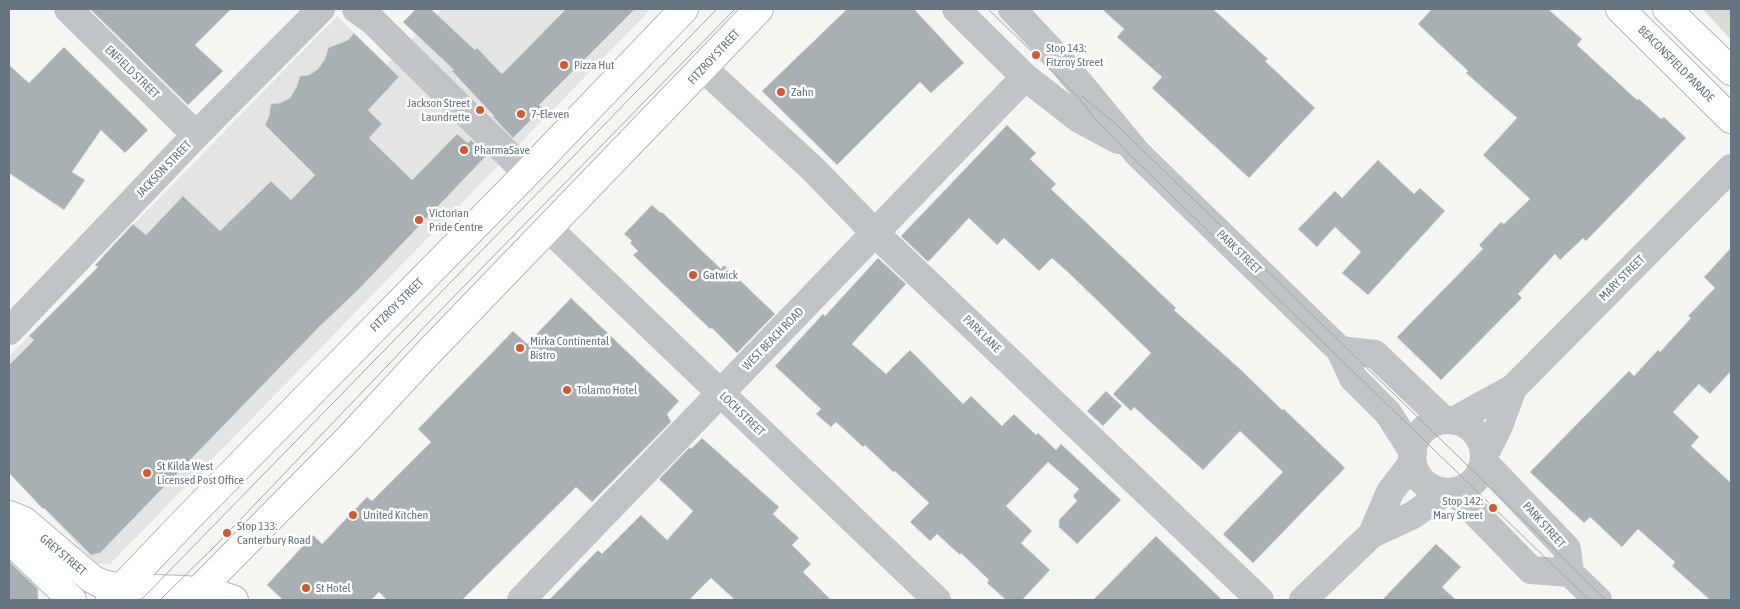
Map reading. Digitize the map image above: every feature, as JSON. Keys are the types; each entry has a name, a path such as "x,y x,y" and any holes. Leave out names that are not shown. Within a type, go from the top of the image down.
{"main road":[{"name":"FITZROY STREET","path":"116,594 209,496 527,173 684,9"},
{"name":"FITZROY STREET","path":"194,596 350,437 426,355 759,9"},
{"name":"BEACONSFIELD PARADE","path":"1620,9 1731,119"},
{"path":"1667,9 1731,71"},
{"name":"GREY STREET","path":"9,515 24,521 92,579 116,594 194,596 217,594 234,600"},
{"name":"GREY STREET","path":"9,534 18,548 72,600"}],"street":[{"name":"ENFIELD STREET","path":"68,9 196,135"},
{"name":"JACKSON STREET","path":"9,331 196,135 321,9"},
{"name":"PARK STREET","path":"956,9 1025,77 1079,119 1122,142 1137,153"},
{"name":"PARK STREET","path":"1012,9 1061,61 1137,153 1340,350 1353,378 1388,413 1413,457"},
{"path":"364,15 527,173"},
{"name":"PARK LANE","path":"703,68 813,169 875,233 1260,600"},
{"name":"WEST BEACH ROAD","path":"521,600 1025,77"},
{"name":"MARY STREET","path":"1450,420 1513,388 1731,168"},
{"name":"LOCH STREET","path":"548,228 937,600"},
{"path":"1340,350 1375,354 1450,420"},
{"name":"MARY STREET","path":"1484,458 1499,426 1513,388"},
{"path":"1303,600 1372,534 1413,515 1450,492 1463,489 1474,481 1482,470 1484,458 1482,442 1476,432 1467,425 1450,420 1435,422 1424,429 1415,443 1413,457 1416,473 1424,483 1434,489 1450,492 1531,570 1570,573 1598,600"},
{"path":"1372,534 1390,492 1413,457"},
{"name":"PARK STREET","path":"1484,458 1567,549 1570,573"}],"shaded area":[{"path":"442,9 651,9 110,564 95,563 9,472 9,356 95,270 135,223 337,16 386,65"},
{"path":"1703,9 1731,9 1731,40"}],"building":[{"path":"90,9 231,9 195,45 223,71 188,105"},
{"path":"416,9 431,9 475,50 477,48 502,74 566,9 635,9 539,105 543,108 513,138 452,71 454,70 403,22"},
{"path":"847,9 914,9 964,63 931,93 920,82 837,165 762,91"},
{"path":"1102,9 1213,9 1268,59 1265,61 1315,108 1249,178 1152,88 1162,77 1117,37 1124,29"},
{"path":"1432,9 1548,9 1582,39 1577,45 1637,100 1639,99 1661,119 1664,117 1686,138 1586,241 1583,238 1560,260 1555,254 1518,294 1522,298 1441,380 1397,337 1483,249 1479,245 1501,222 1504,224 1530,199 1483,155 1517,118 1466,73 1468,71 1418,24"},
{"path":"354,33 399,77 368,110 382,124 369,138 412,180 457,134 468,143 471,140 487,155 357,291 319,327 100,553 91,555 9,473 9,365 34,340 29,336 98,267 95,265 133,224 146,235 183,196 220,231 271,181 291,200 315,175 265,125 271,104 280,103 290,98 300,76 309,75 318,69 325,59 328,48 348,40"},
{"path":"64,47 148,130 125,153 101,130 72,172 85,180 64,210 9,173 9,65 29,83"},
{"path":"1007,125 1036,153 1030,159 1056,184 1051,189 1176,308 1174,310 1240,369 1282,410 1284,409 1345,468 1253,563 1223,534 1283,472 1240,431 1203,470 1134,407 1131,411 1113,394 1151,353 1052,258 1039,271 1004,238 997,245 969,218 929,261 901,236"},
{"path":"1378,160 1414,194 1420,188 1445,211 1368,295 1342,273 1361,252 1335,227 1317,247 1298,229 1335,191 1342,198"},
{"name":"Gatwick","path":"652,205 662,212 721,269 724,265 775,314 737,353 633,255 638,251 630,243 632,241 624,234"},
{"path":"1731,248 1731,371 1710,394 1699,384 1673,412 1699,437 1691,446 1731,483 1731,600 1710,600 1672,566 1675,562 1638,529 1622,547 1590,517 1584,523 1530,472 1629,371 1634,376 1658,350 1660,352 1691,318 1688,316 1715,288 1704,277"},
{"path":"878,258 906,284 852,344 886,374 910,350 963,404 971,396 1002,426 1014,414 1036,435 1038,433 1056,450 1061,444 1121,500 1077,544 1059,527 1059,520 1077,501 1073,496 1079,489 1048,462 1006,506 1032,531 1021,543 1050,570 1022,600 1006,600 987,583 989,580 961,553 960,555 937,534 930,541 910,522 929,503 895,471 893,472 865,445 863,447 836,422 831,427 816,414 821,409 775,366 823,314 825,316"},
{"path":"571,298 679,401 667,414 671,422 592,502 576,487 462,600 387,600 379,592 371,600 283,600 267,585 313,535 322,544 367,497 372,501 431,442 418,429 513,331 527,344"},
{"path":"1106,391 1122,406 1103,426 1087,411"},
{"path":"702,438 779,507 773,514 799,538 792,545 811,564 803,572 831,600 735,600 711,578 689,600 549,600 598,550 602,554 641,515 667,540 693,511 659,479 690,447 691,449"},
{"path":"1156,536 1222,600 1093,600"},
{"path":"1436,544 1461,567 1442,587 1456,600 1382,600"},
{"path":"9,561 38,589 38,600 9,600"}],"tram line":[{"path":"141,600 717,9"},
{"path":"160,600 216,545 431,320 735,9"},
{"path":"988,9 1079,98 1094,118 1135,160 1589,600"},
{"path":"1082,96 1119,127 1606,600"}],"place":[{"name":"Stop 143: Fitzroy Street","path":"1036,55"},
{"name":"Pizza Hut","path":"564,65"},
{"name":"Zahn","path":"781,92"},
{"name":"Jackson Street Laundrette","path":"480,110"},
{"name":"7-Eleven","path":"521,114"},
{"name":"PharmaSave","path":"464,150"},
{"name":"Victorian Pride Centre","path":"419,220"},
{"name":"Gatwick","path":"693,275"},
{"name":"Mirka Continental Bistro","path":"520,348"},
{"name":"Tolarno Hotel","path":"567,390"},
{"name":"St Kilda West Licensed Post Office","path":"147,473"},
{"name":"Stop 142: Mary Street","path":"1493,508"},
{"name":"United Kitchen","path":"353,515"},
{"name":"Stop 133: Canterbury Road","path":"227,533"},
{"name":"St Hotel","path":"306,588"}]}
